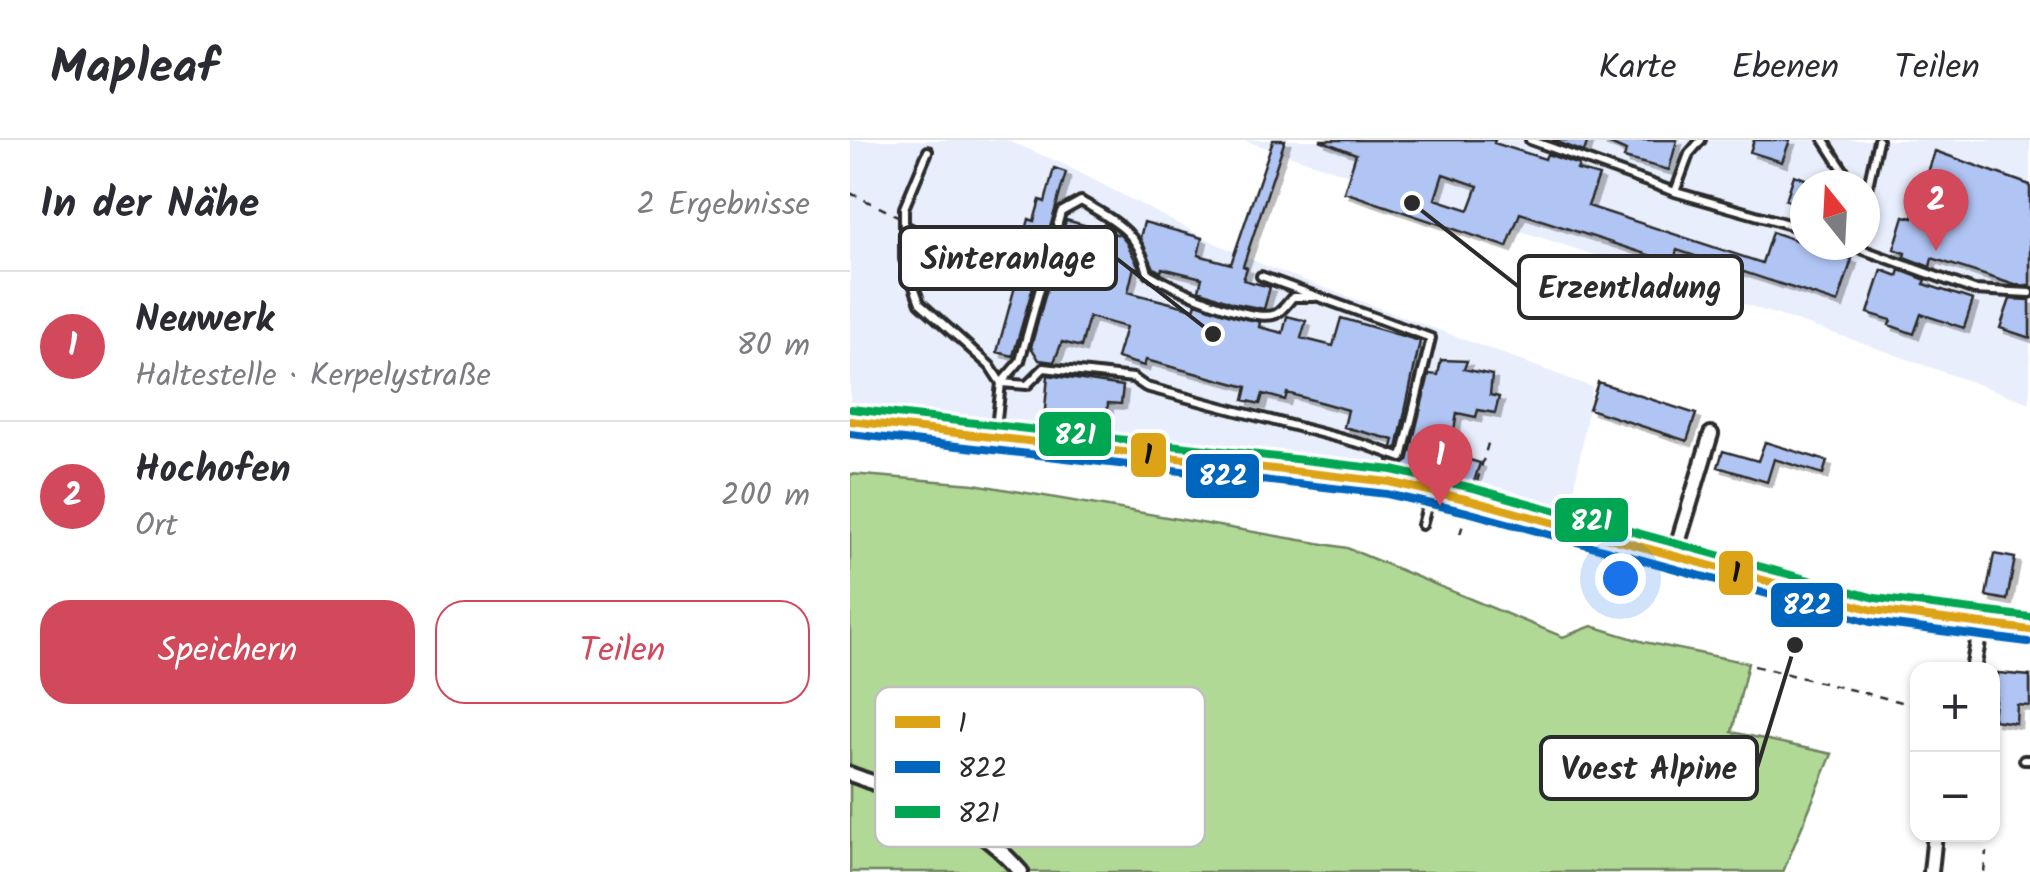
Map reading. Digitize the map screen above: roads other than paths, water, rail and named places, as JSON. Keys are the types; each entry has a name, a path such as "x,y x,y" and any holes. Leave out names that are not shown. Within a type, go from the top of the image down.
{"main road":[{"path":"850,421 1304,471 1431,490 1873,610 2030,630"}],"street":[{"path":"1674,556 1711,434"},
{"path":"1975,662 1982,624"},
{"path":"850,774 875,783"},
{"path":"1931,872 1934,842"},
{"path":"996,847 1021,872"}],"lane":[{"path":"1530,140 1675,192 1790,225"},
{"path":"1675,192 1689,154 1701,140"},
{"path":"1824,140 1843,170"},
{"path":"1870,170 1878,140"},
{"path":"928,151 904,208 904,259 920,303 990,366 1001,383"},
{"path":"995,438 1001,383 1020,361 1060,212 1081,201 1129,230 1144,255 1148,273 1168,285 1255,316 1277,314 1293,297 1315,297"},
{"path":"1880,254 1974,290 2030,293"},
{"path":"1001,383 1027,384 1044,368 1133,378 1146,388 1366,445 1402,458 1431,338 1260,276"},
{"path":"1422,525 1431,490"}],"place":[{"name":"Erzentladung","path":"1412,203"},
{"name":"Hochofen","path":"1936,251"},
{"name":"Sinteranlage","path":"1213,334"},
{"name":"Neuwerk","path":"1440,506"},
{"name":"Voest Alpine","path":"1795,645"}]}
